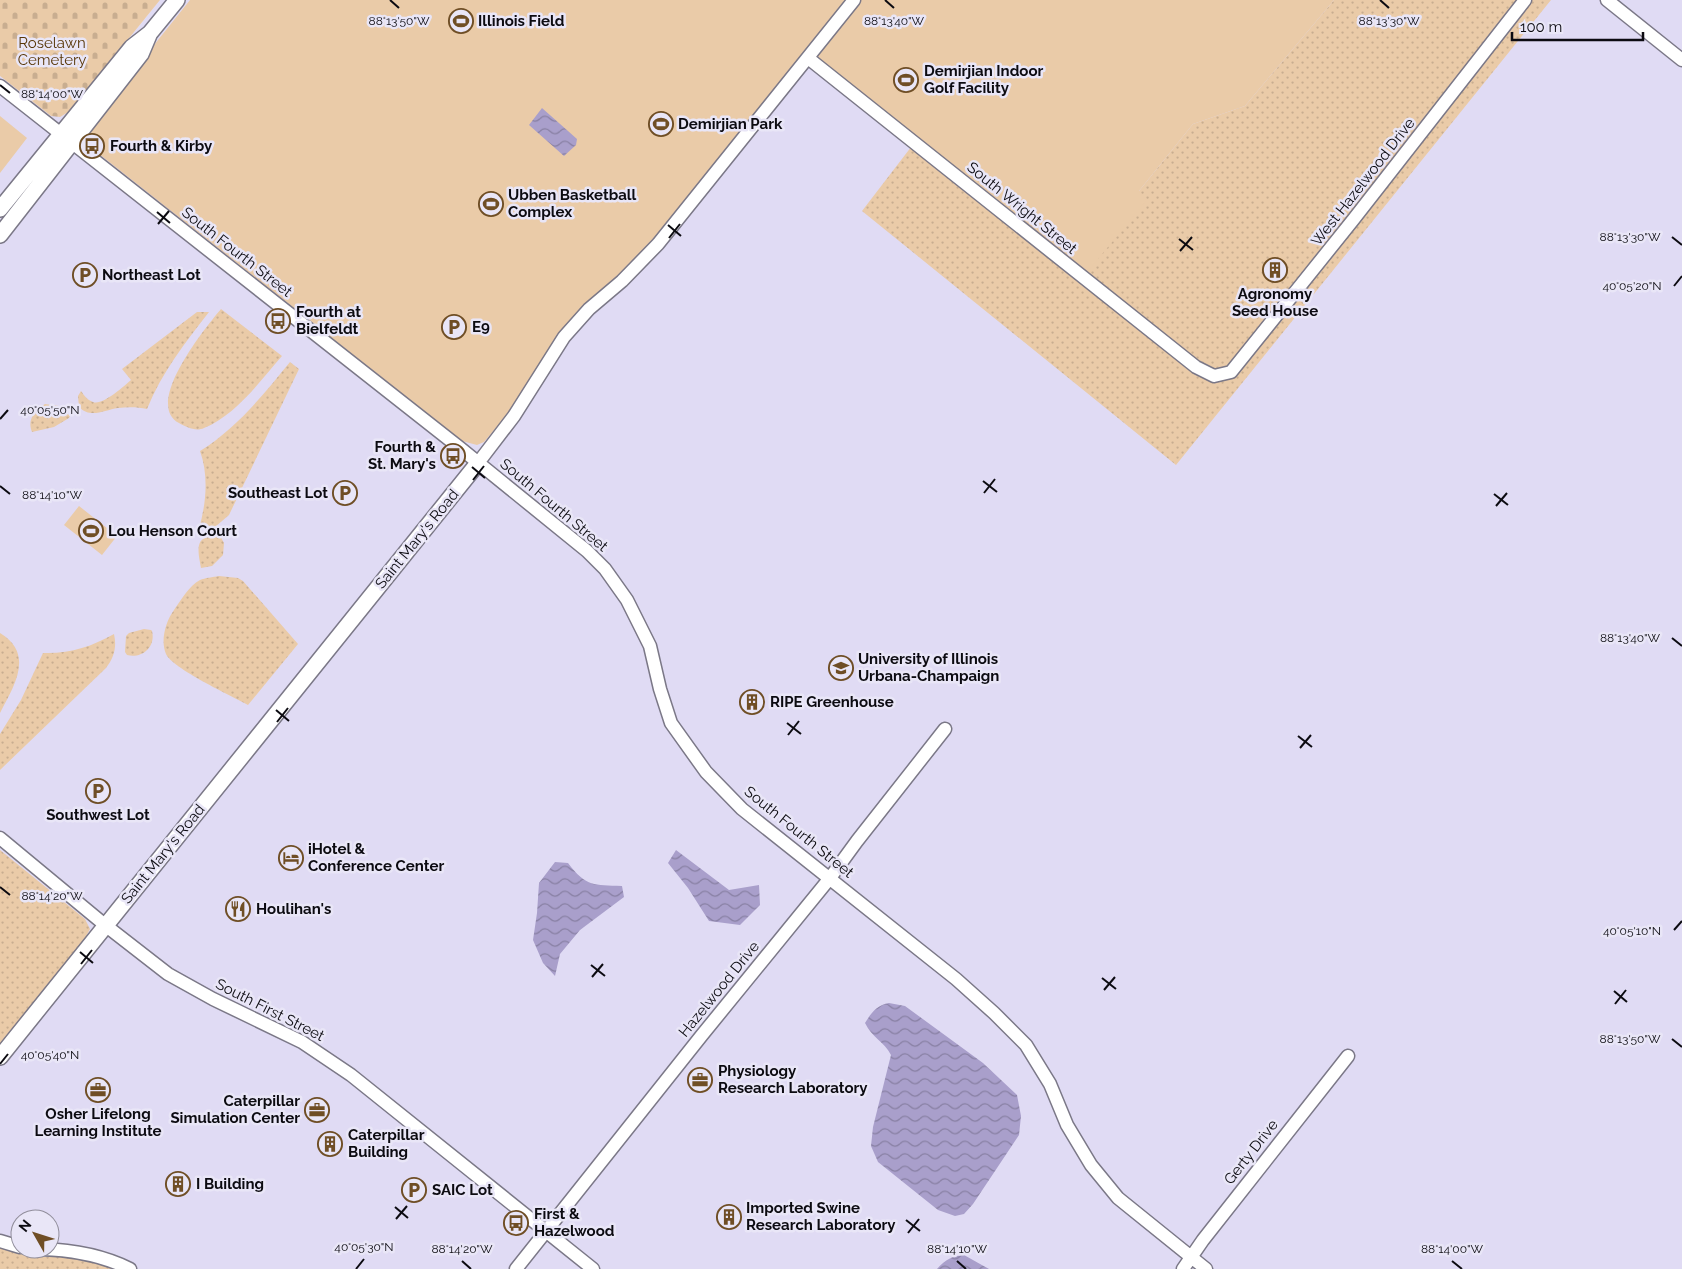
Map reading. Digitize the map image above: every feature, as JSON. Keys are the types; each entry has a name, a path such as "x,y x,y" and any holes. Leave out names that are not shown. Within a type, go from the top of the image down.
{"main road":[{"path":"0,235 132,47 150,33 176,0"},
{"path":"0,208 67,138"},
{"name":"Saint Mary's Road","path":"0,1057 478,463"}],"street":[{"name":"Saint Mary's Road","path":"478,463 514,416 564,337 590,308 622,282 658,244 854,0"},
{"name":"West Hazelwood Drive","path":"1219,376 1231,372 1292,298 1526,0"},
{"path":"1607,0 1682,60"},
{"name":"South Wright Street","path":"808,58 963,180 1151,333 1204,373 1219,376"},
{"name":"South Fourth Street","path":"0,86 587,550 605,569 627,600 650,646 660,689 671,723 706,772 742,809 830,878 994,1013 1026,1045 1050,1084 1067,1125 1091,1165 1118,1198 1206,1269"},
{"name":"Hazelwood Drive","path":"516,1269 830,878 945,729"},
{"name":"South First Street","path":"0,838 105,926 168,974 213,999 280,1030 326,1057 351,1075 593,1269"},
{"name":"Gerty Drive","path":"1183,1269 1202,1240 1348,1056"},
{"path":"60,1250 100,1256 130,1269"}],"shaded area":[{"name":"University of Illinois Urbana-Champaign","path":"160,0 1682,0 1682,1269 0,1269 0,76 51,116 71,111"}],"green space":[{"name":"Roselawn Cemetery","path":"0,0 160,0 70,111 60,117 51,116 0,76"},
{"path":"190,0 848,0 631,267 484,442 477,445 462,441 99,154 92,145 90,133 92,129 142,60"},
{"path":"860,0 1334,0 1245,106 1193,124 1139,191 1146,201 1088,271 819,62 817,57 820,51"},
{"path":"1334,0 1551,0 1176,465 862,211 918,138 1139,191 1193,124 1245,106"},
{"path":"0,116 27,138 0,173"},
{"path":"221,309 282,356 247,396 227,415 204,428 191,429 179,423 170,413 168,400 181,366 203,332"},
{"path":"197,312 209,312 167,370 147,409 122,408 93,413 84,411 79,407 78,396 81,391 89,400 97,402 107,399 118,391 131,380 122,369"},
{"path":"290,362 299,369 229,515 215,527 199,529 206,490 205,470 200,451 238,421"},
{"path":"45,404 59,406 70,416 54,427 32,432 30,424 32,416"},
{"name":"Lou Henson Court","path":"79,506 117,536 102,555 64,525"},
{"path":"219,534 224,543 223,555 212,566 201,568 199,545 201,541"},
{"path":"219,576 238,578 243,581 298,644 248,705 180,667 171,660 164,649 166,625 171,614 192,586 200,580"},
{"path":"144,629 152,631 153,637 150,647 147,651 138,655 127,655 125,652 126,636 129,633"},
{"path":"0,633 11,641 17,651 19,660 15,681 0,713"},
{"path":"114,634 114,652 106,668 0,770 0,734 21,700 43,653 80,649"},
{"path":"0,850 85,919 90,929 82,944 0,1047"},
{"path":"0,1248 10,1251 10,1259 60,1259 60,1257 66,1257 99,1263 114,1269 0,1269"}],"water":[{"path":"542,108 577,139 576,145 564,156 529,125"},
{"path":"676,850 729,890 759,885 760,905 740,925 709,921 688,888 668,863"},
{"path":"555,862 568,863 580,877 591,883 622,886 624,897 580,930 560,954 555,976 543,963 533,940 539,883"},
{"path":"889,1003 905,1006 983,1063 1017,1095 1021,1116 1019,1135 973,1204 964,1214 955,1216 938,1210 878,1162 871,1146 873,1127 891,1055 865,1023 875,1010"},
{"path":"964,1255 989,1269 937,1269 949,1259"}],"place":[{"name":"Illinois Field","path":"461,21"},
{"name":"Demirjian Indoor Golf Facility","path":"906,80"},
{"name":"Demirjian Park","path":"661,124"},
{"name":"Fourth & Kirby","path":"92,146"},
{"name":"Ubben Basketball Complex","path":"491,204"},
{"name":"Agronomy Seed House","path":"1275,270"},
{"name":"Northeast Lot","path":"85,275"},
{"name":"Fourth at Bielfeldt","path":"278,321"},
{"name":"E9","path":"454,327"},
{"name":"Fourth & St. Mary's","path":"453,456"},
{"name":"Southeast Lot","path":"345,493"},
{"name":"Lou Henson Court","path":"91,531"},
{"name":"University of Illinois Urbana-Champaign","path":"841,668"},
{"name":"RIPE Greenhouse","path":"752,702"},
{"name":"Southwest Lot","path":"98,791"},
{"name":"iHotel & Conference Center","path":"291,858"},
{"name":"Houlihan's","path":"238,909"},
{"name":"Physiology Research Laboratory","path":"700,1080"},
{"name":"Osher Lifelong Learning Institute","path":"98,1090"},
{"name":"Caterpillar Simulation Center","path":"317,1110"},
{"name":"Caterpillar Building","path":"330,1144"},
{"name":"I Building","path":"178,1184"},
{"name":"SAIC Lot","path":"414,1190"},
{"name":"Imported Swine Research Laboratory","path":"729,1217"},
{"name":"First & Hazelwood","path":"516,1223"}]}
